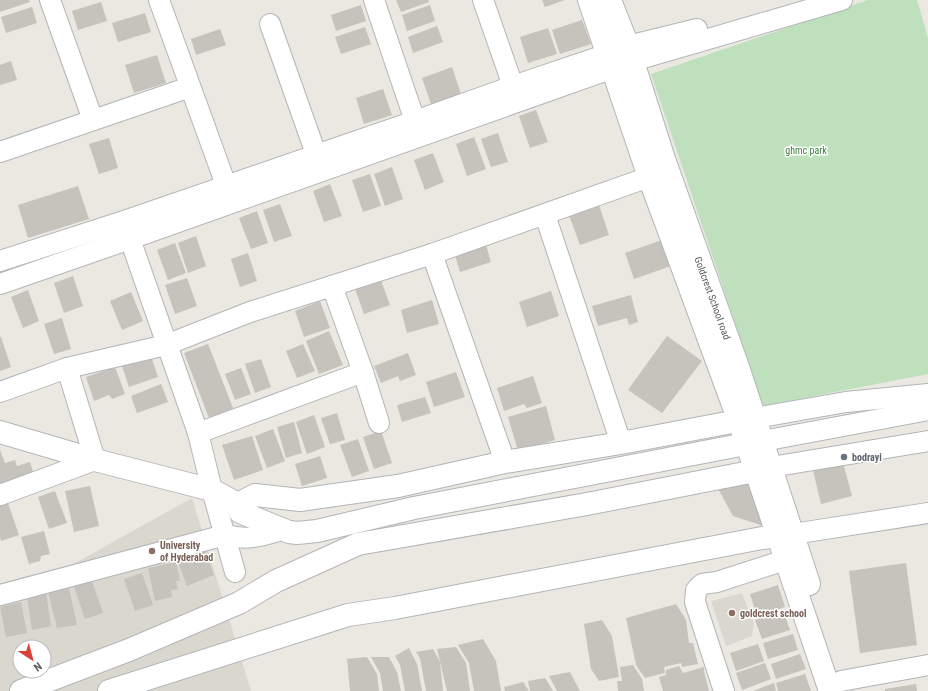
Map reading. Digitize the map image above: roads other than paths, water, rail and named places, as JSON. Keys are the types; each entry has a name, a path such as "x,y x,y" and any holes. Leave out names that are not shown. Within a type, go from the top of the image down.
{"street":[{"path":"50,0 93,120"},
{"path":"159,0 226,185"},
{"path":"374,0 415,121"},
{"path":"483,0 513,86"},
{"name":"Goldcrest School road","path":"589,0 649,176 747,419"},
{"name":"Goldcrest School road","path":"610,0 631,54 785,535"},
{"path":"0,284 130,239 610,61 820,0"},
{"path":"631,54 842,0"},
{"path":"270,24 316,154"},
{"path":"0,261 124,221 513,86 610,61"},
{"path":"0,152 190,87"},
{"path":"0,392 67,368 166,345 250,312 432,254 545,215 649,176"},
{"path":"545,215 621,444"},
{"path":"130,239 198,433 235,572"},
{"path":"432,254 505,462"},
{"path":"332,286 363,372 379,423"},
{"path":"67,368 95,460"},
{"path":"198,433 363,372"},
{"path":"238,504 255,496 300,500 398,486 505,462 621,444 747,419 846,402 928,394"},
{"path":"0,432 95,460 212,490 238,504 240,512 282,530 297,533 317,531 414,508 815,430 928,410"},
{"path":"21,691 128,650 239,603 276,581 358,544 587,504 763,469 928,441"},
{"path":"0,495 95,460"},
{"path":"109,691 348,615 395,608 762,538 928,512"},
{"path":"0,595 225,535 243,539 254,538 282,530"},
{"path":"785,535 785,560 838,688"},
{"path":"785,535 838,688"},
{"path":"724,691 695,602 696,590 702,584 717,582 785,560"},
{"path":"838,688 928,665"}],"place":[{"name":"bodrayi","path":"844,457"},
{"name":"University of Hyderabad","path":"152,551"},
{"name":"goldcrest school","path":"732,613"}],"park label":[{"name":"ghmc park","path":"806,150"}]}
